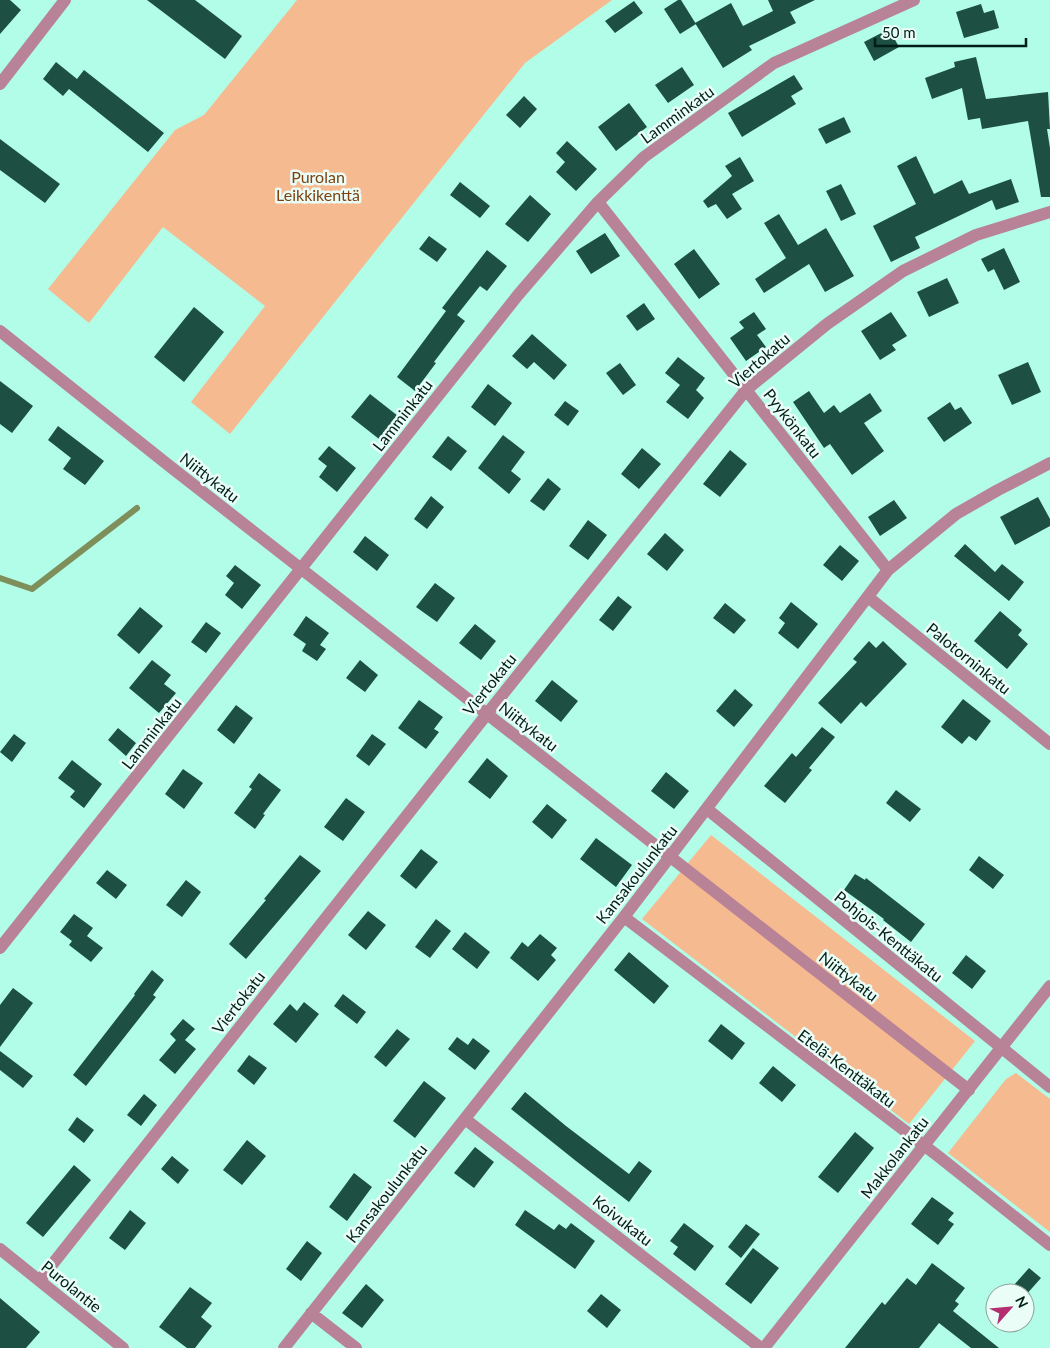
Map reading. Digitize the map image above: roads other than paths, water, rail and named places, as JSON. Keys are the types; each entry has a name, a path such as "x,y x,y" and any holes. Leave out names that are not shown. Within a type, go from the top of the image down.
{"street":[{"path":"0,84 65,0"},
{"name":"Lamminkatu","path":"0,948 518,295 598,202 644,157 774,63 914,0"},
{"name":"Pyykönkatu","path":"598,202 888,570"},
{"name":"Viertokatu","path":"40,1280 487,714 746,390 827,324 903,271 976,235 1050,212"},
{"name":"Niittykatu","path":"0,331 301,569 969,1090"},
{"name":"Kansakoulunkatu","path":"284,1348 624,917 888,570 956,514 1050,463"},
{"name":"Palotorninkatu","path":"868,597 1050,744"},
{"name":"Pohjois-Kenttäkatu","path":"707,809 1050,1087"},
{"name":"Etelä-Kenttäkatu","path":"624,917 924,1146 1050,1245"},
{"name":"Makkolankatu","path":"762,1348 1050,986"},
{"name":"Koivukatu","path":"465,1118 762,1348"},
{"name":"Purolantie","path":"0,1249 123,1348"},
{"path":"311,1313 356,1348"}],"waterway":[{"path":"0,578 32,589 137,508"}],"park label":[{"name":"Purolan Leikkikenttä","path":"318,185"}]}
